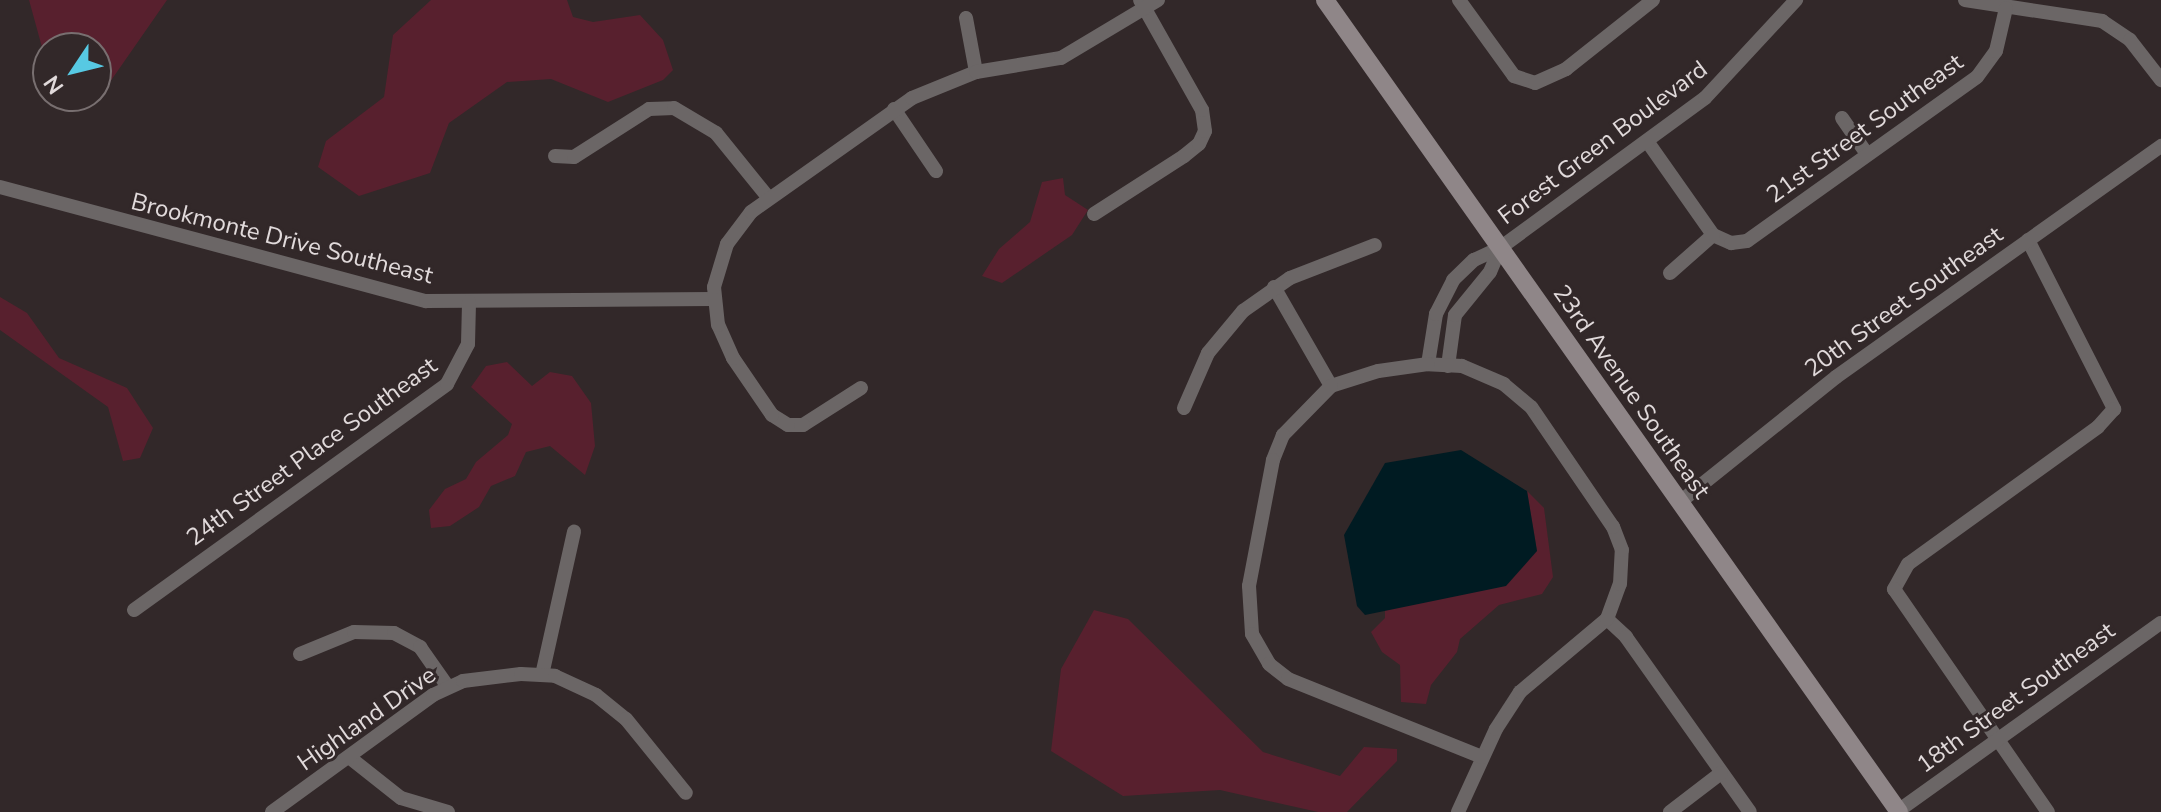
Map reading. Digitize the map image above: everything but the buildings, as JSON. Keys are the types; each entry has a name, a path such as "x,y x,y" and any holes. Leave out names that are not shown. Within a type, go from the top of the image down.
{"street":[{"path":"861,388 803,425 788,425 772,415 733,358 713,299 727,244 767,196 894,109 976,72 1061,58 1142,5 1158,0"},
{"name":"23rd Avenue Southeast","path":"1325,0 1898,811"},
{"path":"1459,0 1503,64 1524,81 1557,74 1653,0"},
{"name":"Forest Green Boulevard","path":"1428,364 1429,340 1443,294 1474,260 1500,248 1715,89 1796,0"},
{"path":"1965,0 2102,21 2130,40 2161,80"},
{"path":"1094,214 1184,156 1199,144 1205,131 1202,110 1142,5"},
{"name":"21st Street Southeast","path":"1713,235 1731,243 1747,241 1984,70 1996,51 2006,8"},
{"path":"966,18 976,72"},
{"path":"555,156 574,157 649,109 674,108 716,133 767,196"},
{"path":"894,109 936,171"},
{"path":"1842,118 1867,154"},
{"path":"1647,141 1713,235 1670,273"},
{"name":"20th Street Southeast","path":"1680,502 1836,377 2161,146"},
{"name":"Brookmonte Drive Southeast","path":"0,187 388,294 469,302 713,299"},
{"path":"2028,240 2114,409 2098,427 1908,564 1894,582 1899,602 2048,812"},
{"path":"1184,408 1215,343 1274,287 1340,255 1375,245"},
{"path":"1448,366 1455,315 1490,272 1500,248"},
{"path":"1274,287 1331,386"},
{"name":"24th Street Place Southeast","path":"134,610 447,384 468,344 469,302"},
{"path":"1458,812 1482,757 1527,684 1607,619 1622,567 1613,527 1518,393 1486,374 1428,364 1363,375 1331,386 1283,435 1270,473 1249,586 1249,622 1264,655 1277,672 1297,684 1482,757"},
{"path":"542,675 574,532"},
{"path":"1607,619 1626,637 1750,812"},
{"name":"18th Street Southeast","path":"1898,811 2158,630"},
{"path":"300,654 354,632 394,633 420,647 448,687"},
{"name":"Highland Drive","path":"272,812 448,687 480,677 542,675 585,689 611,706 686,793"},
{"path":"349,757 401,798 448,812"},
{"path":"1670,812 1721,773"}],"shaded area":[{"path":"29,0 167,0 112,79 112,32 38,32"},
{"path":"431,0 567,0 573,17 593,22 640,15 663,40 673,70 663,80 608,102 551,79 507,82 449,123 430,173 359,196 318,167 326,141 384,97 393,35"},
{"path":"1063,178 1065,195 1088,210 1072,235 1002,283 982,276 999,249 1030,222 1042,182"},
{"path":"0,297 27,313 59,358 127,388 153,428 140,458 123,461 108,407 0,330"},
{"path":"507,362 532,386 550,372 572,376 591,403 595,446 585,475 550,446 526,452 515,476 491,486 479,507 450,526 431,528 429,510 445,489 466,479 476,462 508,435 512,424 471,387 486,366"},
{"path":"1527,491 1544,508 1553,577 1542,594 1499,605 1460,639 1457,652 1431,685 1426,704 1401,702 1400,665 1382,652 1371,632 1385,618 1385,609 1537,551"},
{"path":"1094,610 1128,619 1263,752 1340,776 1364,747 1397,749 1397,761 1347,812 1318,812 1220,790 1123,796 1051,751 1061,669"}],"water":[{"path":"1461,450 1527,491 1537,551 1506,586 1365,615 1357,606 1344,535 1385,463"}]}
